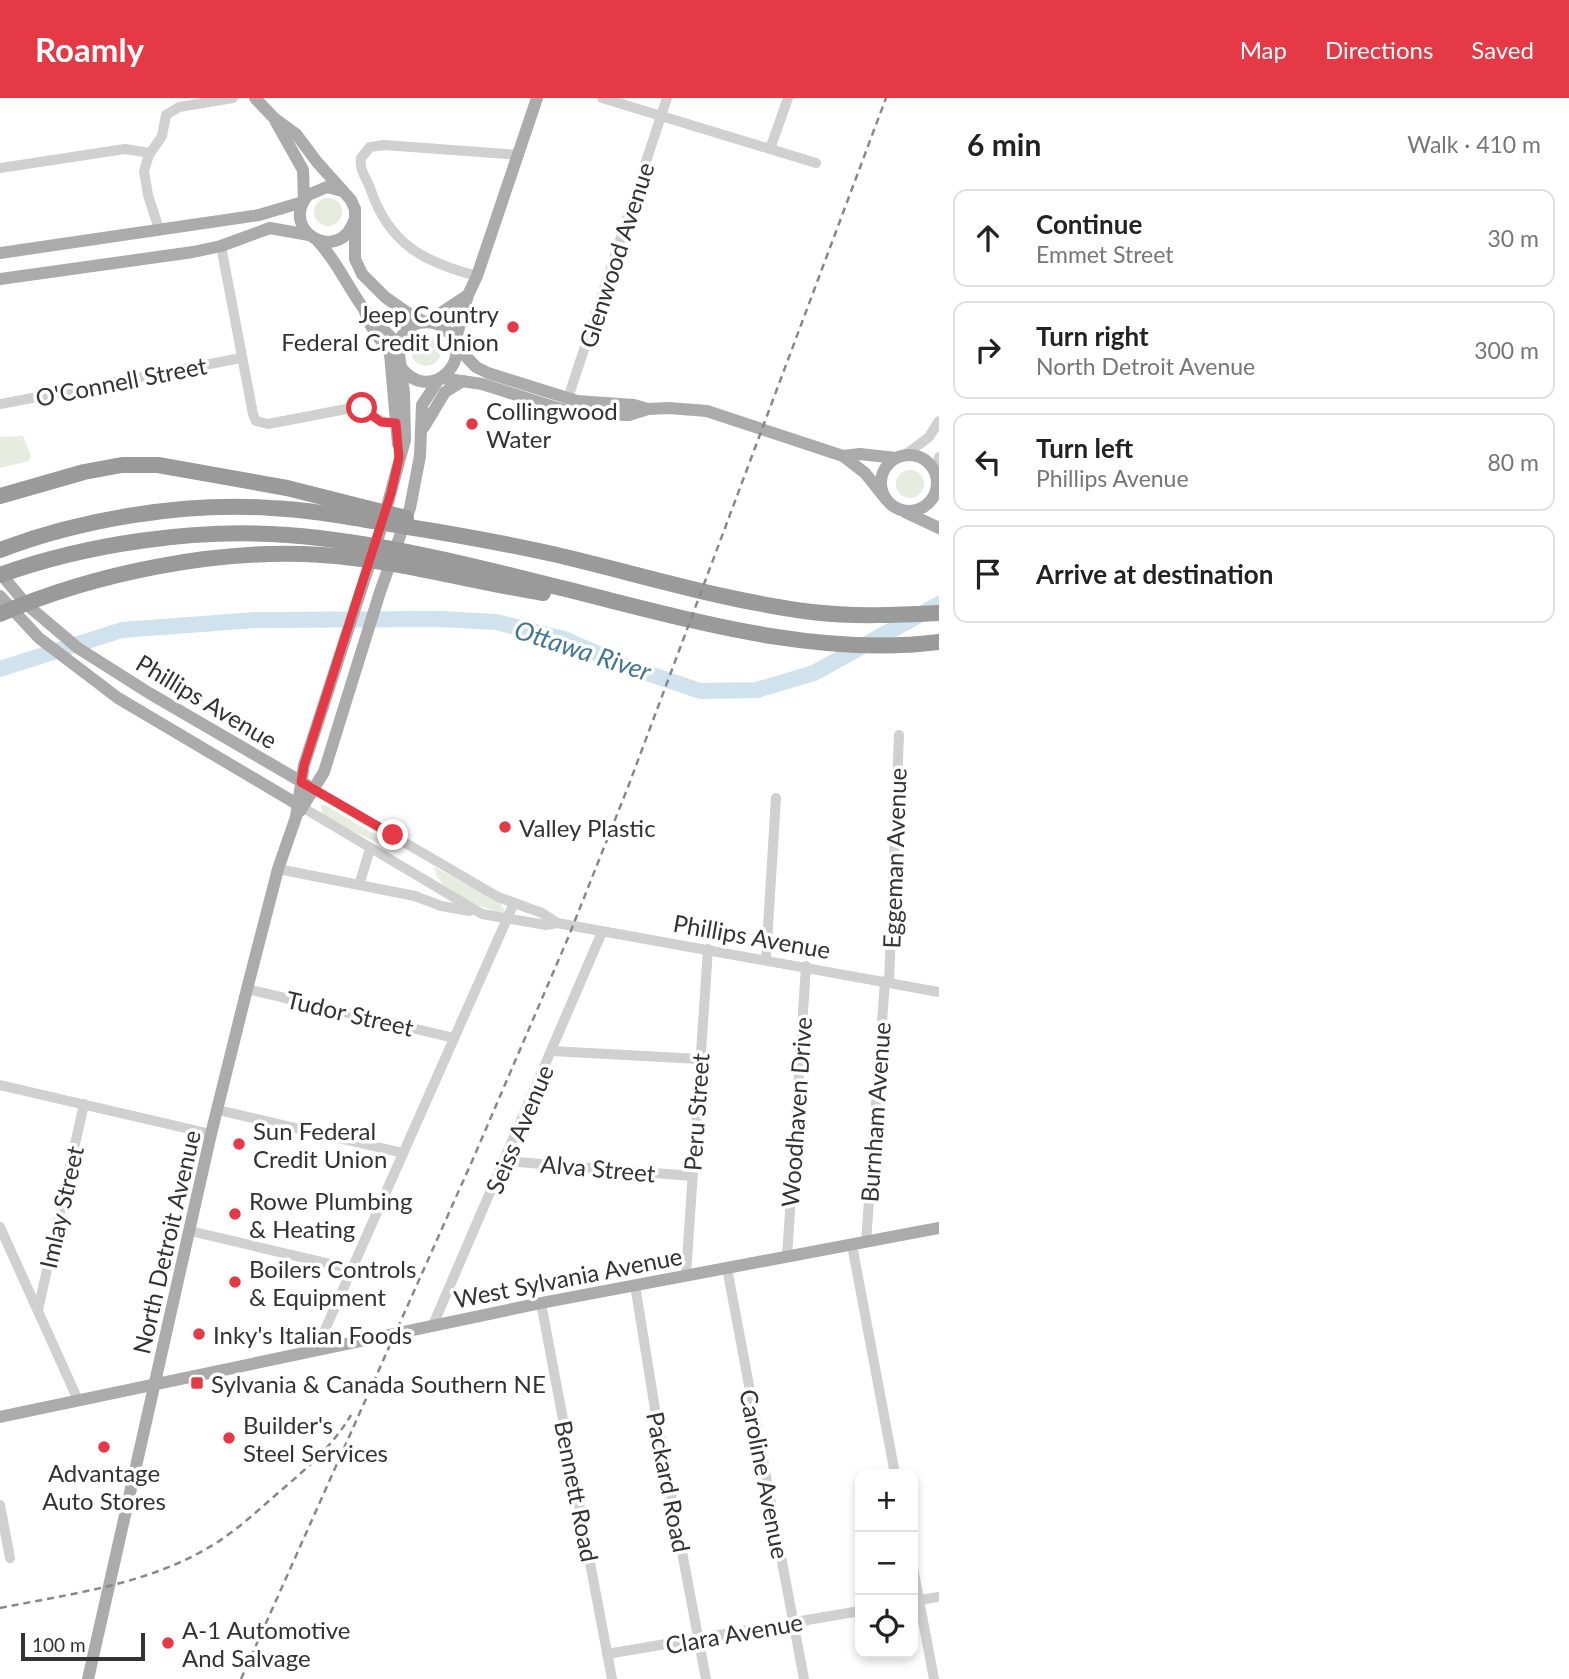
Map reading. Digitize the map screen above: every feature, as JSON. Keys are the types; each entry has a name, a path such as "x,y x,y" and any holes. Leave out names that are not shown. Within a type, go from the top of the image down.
{"highway":[{"path":"0,496 84,472 122,465 158,465 224,475 339,508 757,603 837,613 939,613"},
{"path":"0,550 23,541 123,518 172,511 269,507 339,508"},
{"path":"0,574 36,562 107,545 226,534 273,534 329,539 495,571 647,610 751,632 817,642 877,646 939,642"},
{"path":"8,605 170,564 267,554 323,555 401,566 647,610"}],"main road":[{"path":"255,98 274,118 296,134 346,194 355,209 355,259 362,274 391,302 426,322 445,328 455,344 482,371 566,405"},
{"path":"468,295 452,308 410,327 399,340 400,366 416,381 432,382 440,379 454,365 455,344 468,295 477,276 537,98"},
{"path":"274,118 303,170 300,220 334,259 371,326 390,354 399,458"},
{"path":"0,253 259,215 303,201 320,188 334,188 346,194"},
{"path":"0,279 169,256 221,246 270,228 324,242 338,240 349,231 355,218"},
{"path":"365,312 391,335 398,346"},
{"name":"North Detroit Avenue","path":"88,1679 211,1133 278,869 299,809 304,765 380,532 405,440 400,366"},
{"path":"440,379 464,381 612,416 629,415 648,409 707,411 843,456 866,473 885,498 899,509 939,528"},
{"name":"North Detroit Avenue","path":"299,809 324,772 380,592 411,508 422,430 422,405 440,379"},
{"path":"422,430 445,392 464,381"},
{"path":"843,456 860,454 923,458 937,481 932,499 917,510 899,509"},
{"path":"885,498 881,489 883,471 900,456"},
{"name":"Phillips Avenue","path":"0,574 8,605 29,629 79,669 118,698 299,809"},
{"name":"Phillips Avenue","path":"8,605 47,623 100,662 149,693 313,789"},
{"name":"West Sylvania Avenue","path":"0,1417 541,1303 939,1228"}],"street":[{"path":"159,229 145,179 145,162 162,136 166,115 179,107 233,98"},
{"path":"602,98 816,163"},
{"name":"Glenwood Avenue","path":"566,405 667,98"},
{"path":"770,149 788,98"},
{"path":"477,276 416,254 393,233 377,208 362,171 361,158 370,147 384,145 519,155"},
{"path":"0,168 125,149 150,153"},
{"path":"221,246 241,358 256,421 268,424 357,407 381,422 396,423"},
{"name":"O'Connell Street","path":"0,404 241,358"},
{"path":"900,456 929,437 939,421"},
{"path":"937,481 939,457"},
{"name":"Eggeman Avenue","path":"887,982 899,735"},
{"name":"Phillips Avenue","path":"313,789 489,892 542,913 557,923"},
{"path":"766,959 776,798"},
{"name":"Phillips Avenue","path":"299,809 482,914"},
{"path":"381,854 393,835"},
{"path":"359,885 370,849"},
{"path":"423,880 435,861"},
{"name":"Phillips Avenue","path":"278,869 415,896 441,906 507,919 546,925 557,923 939,992"},
{"path":"316,1350 514,904"},
{"name":"Seiss Avenue","path":"433,1325 602,932"},
{"name":"Peru Street","path":"686,1275 708,949"},
{"name":"Woodhaven Drive","path":"787,1257 806,966"},
{"name":"Burnham Avenue","path":"866,1242 887,982"},
{"name":"Tudor Street","path":"247,989 454,1038"},
{"path":"552,1051 699,1059"},
{"path":"0,1085 211,1133"},
{"name":"Imlay Street","path":"38,1310 84,1104"},
{"path":"218,1110 403,1153"},
{"name":"Alva Street","path":"505,1161 692,1176"},
{"path":"0,1227 78,1400"},
{"path":"190,1231 352,1269"},
{"path":"852,1245 894,1469"},
{"name":"Caroline Avenue","path":"727,1268 804,1679"},
{"name":"Packard Road","path":"635,1285 655,1409 706,1679"},
{"name":"Bennett Road","path":"541,1303 612,1679"},
{"path":"0,1505 10,1558"},
{"path":"918,1601 939,1597"},
{"path":"918,1610 934,1679"},
{"name":"Clara Avenue","path":"607,1654 855,1612"}],"shaded area":[{"path":"328,198 338,202 342,212 338,222 328,226 318,222 314,212 318,202"},
{"path":"426,336 432,337 440,345 440,357 432,365 426,366 420,365 412,357 411,351 412,345 420,337"},
{"path":"23,436 31,456 29,461 0,468 0,437"},
{"path":"910,470 920,474 924,484 920,494 910,498 900,494 896,484 900,474"},
{"path":"321,805 381,838 381,842 335,823 322,813"},
{"path":"434,867 500,902 505,911 502,913 482,907 451,892 437,877"}],"waterway":[{"name":"Ottawa River","path":"0,669 122,630 256,620 440,619 496,622 564,639 626,666 700,691 757,690 814,673 939,604"}],"railway":[{"path":"241,1679 473,1159 568,938 628,787 886,98"},
{"path":"0,1608 132,1580 206,1549 244,1523 308,1466 336,1437 351,1415"}],"place":[{"name":"Jeep Country Federal Credit Union","path":"513,327"},
{"name":"Collingwood Water","path":"472,424"},
{"name":"Valley Plastic","path":"505,827"},
{"name":"Sun Federal Credit Union","path":"239,1144"},
{"name":"Rowe Plumbing & Heating","path":"235,1214"},
{"name":"Boilers Controls & Equipment","path":"235,1282"},
{"name":"Inky's Italian Foods","path":"199,1334"},
{"name":"Sylvania & Canada Southern NE","path":"197,1383"},
{"name":"Builder's Steel Services","path":"229,1438"},
{"name":"Advantage Auto Stores","path":"104,1447"},
{"name":"A-1 Automotive And Salvage","path":"168,1643"}],"route":[{"path":"362,408 377,421 396,423 399,458 380,532 304,765 301,782 393,835"}]}
